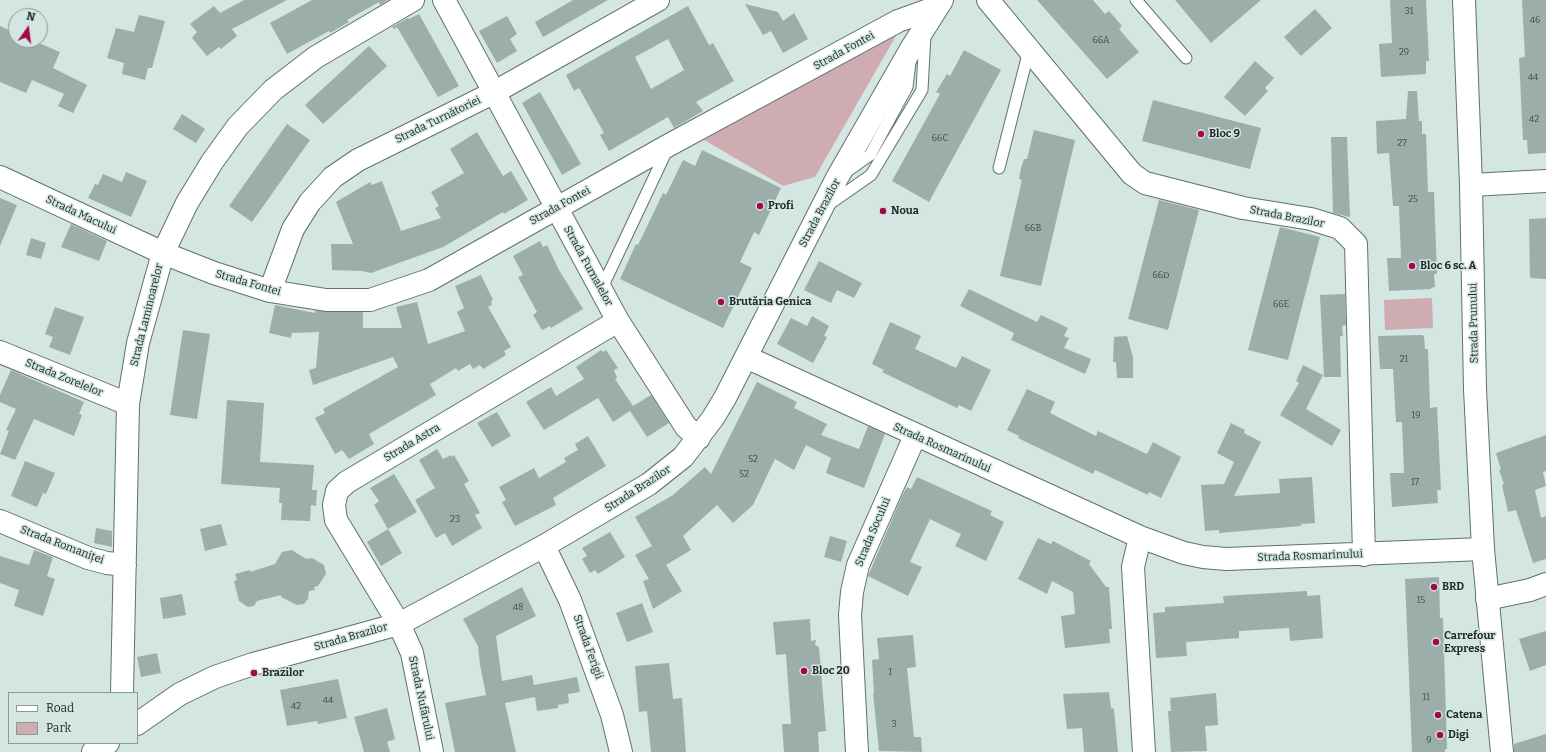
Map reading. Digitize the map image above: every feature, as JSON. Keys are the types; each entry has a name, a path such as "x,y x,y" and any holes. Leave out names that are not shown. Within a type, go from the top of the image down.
{"street":[{"name":"Strada Laminoarelor","path":"122,692 128,404 138,344 163,253 187,203 212,162 238,126 273,90 316,57 413,0"},
{"name":"Strada Furnalelor","path":"444,0 493,93 618,321 686,427 699,438"},
{"name":"Strada Turnătoriei","path":"270,290 293,229 310,202 333,177 358,160 493,93 658,0"},
{"name":"Strada Brazilor","path":"988,0 1132,174 1145,183 1243,208 1311,219 1340,228 1356,244 1364,555"},
{"name":"Strada Prunului","path":"1464,0 1471,186 1475,389 1483,549 1502,752"},
{"name":"Strada Fontei","path":"163,253 214,273 270,290 326,300 370,300 429,280 669,145 898,21 939,4"},
{"name":"Strada Brazilor","path":"138,723 180,694 215,676 252,664 399,624 544,546 649,484 683,457 713,418 746,357 837,178 911,49 939,4"},
{"name":"Strada Macului","path":"0,177 163,253"},
{"path":"1471,186 1546,181"},
{"name":"Strada Astra","path":"399,624 336,520 334,505 337,491 347,482 618,321"},
{"name":"Strada Zorelelor","path":"0,352 128,404"},
{"name":"Strada Rosmarinului","path":"746,357 915,436 1140,537 1163,546 1203,557 1226,559 1364,555 1483,549"},
{"name":"Strada Socului","path":"857,752 851,644 852,592 858,566 915,436"},
{"name":"Strada Romaniței","path":"0,521 88,558 107,563 125,565"},
{"path":"1140,537 1133,567 1144,752"},
{"name":"Strada Ferigii","path":"544,546 570,600 612,715 621,752"},
{"path":"1487,599 1530,590 1546,584"},
{"name":"Strada Nufărului","path":"399,624 412,653 432,752"}],"lane":[{"path":"1136,0 1186,58"},
{"path":"821,210 872,175 922,90 925,27"},
{"path":"999,168 1029,50"},
{"path":"601,290 669,145"}],"green space":[{"path":"897,34 815,177 783,186 704,140"},
{"path":"1432,298 1433,328 1385,330 1384,300"}],"building":[{"path":"244,0 287,0 232,29 237,36 221,49 219,47 207,56 192,38 197,32 190,24 214,6 220,13"},
{"path":"312,0 388,0 380,5 379,2 347,20 349,22 330,33 329,31 287,54 270,23"},
{"path":"573,0 608,0 543,37 535,22"},
{"path":"1037,0 1093,0 1105,14 1109,11 1122,26 1119,29 1139,52 1107,79"},
{"path":"1175,0 1261,0 1211,43"},
{"path":"1390,0 1426,0 1429,61 1426,61 1426,74 1381,77 1379,44 1392,43"},
{"path":"1522,0 1546,0 1546,153 1528,154 1527,140 1523,140 1519,58 1525,57"},
{"path":"745,4 778,12 783,21 794,13 808,39 783,53 771,31 763,35"},
{"path":"688,6 709,45 713,43 734,81 696,102 703,111 674,128 668,117 609,151 600,135 604,133 579,88 574,91 566,75","holes":["668,39 684,70 651,89 635,57"]},
{"path":"1315,9 1332,28 1301,56 1284,37"},
{"path":"419,14 459,86 438,97 397,27 394,29 392,27"},
{"path":"139,15 165,21 152,68 148,68 145,80 122,74 124,63 107,58 116,28 134,32"},
{"path":"507,16 517,34 510,39 517,51 497,63 479,31"},
{"path":"0,26 8,30 8,48 48,47 60,52 53,68 87,85 73,113 58,106 64,94 32,80 26,93 0,82"},
{"path":"369,46 387,66 323,124 305,105"},
{"path":"964,50 1001,70 929,202 892,181 940,94 936,92 947,74 950,76"},
{"path":"1255,61 1274,78 1265,88 1268,91 1245,116 1224,97"},
{"path":"1408,91 1417,91 1419,121 1422,121 1422,134 1426,134 1428,192 1434,192 1437,274 1434,274 1435,287 1431,289 1389,291 1387,258 1401,258 1399,206 1393,206 1389,153 1377,154 1376,121 1406,119"},
{"path":"540,92 581,164 562,175 522,103"},
{"name":"Bloc 9","path":"1153,100 1261,128 1250,169 1142,141"},
{"path":"182,114 205,129 196,143 173,129"},
{"path":"287,124 310,140 252,222 229,206"},
{"path":"1034,130 1075,140 1041,286 1000,276 1022,180 1019,179 1021,168 1024,159 1027,159"},
{"path":"477,132 503,176 511,171 528,200 504,214 503,212 443,247 371,273 362,271 332,270 331,244 353,244 336,202 370,182 372,185 382,181 401,231 441,218 435,208 439,206 431,192 464,173 450,149"},
{"path":"1331,137 1347,137 1350,217 1333,213"},
{"path":"702,150 781,188 759,235 754,232 740,262 752,268 723,328 620,279 636,244 638,245 663,193 666,195 683,160 695,166"},
{"path":"126,172 147,181 131,217 88,198 95,184 98,185 103,174 122,182"},
{"path":"0,198 17,205 0,246"},
{"path":"1159,200 1199,210 1168,330 1128,319"},
{"path":"1546,218 1546,279 1530,278 1529,219"},
{"path":"71,224 107,241 99,261 61,247"},
{"path":"1280,227 1320,237 1288,360 1248,350"},
{"path":"31,238 46,243 41,259 26,255"},
{"path":"540,241 543,247 547,245 559,270 583,309 551,328 550,326 542,330 533,315 537,312 518,277 523,275 513,256"},
{"path":"819,261 862,283 854,298 837,290 831,303 804,290"},
{"path":"481,275 493,300 491,301 492,305 488,307 511,347 504,351 506,355 483,369 480,365 473,369 470,364 458,371 456,368 430,384 436,395 369,434 374,444 349,459 342,450 335,454 315,418 325,413 323,409 398,367 393,357 313,385 309,370 316,368 319,332 292,333 291,338 269,333 275,305 315,313 315,311 363,312 363,328 402,328 396,307 417,302 428,344 465,331 457,312 464,308 455,286"},
{"path":"969,289 1037,322 1041,315 1068,328 1064,336 1069,338 1064,348 1091,359 1085,374 1011,340 1014,333 960,306"},
{"path":"1345,294 1346,325 1342,326 1343,336 1340,336 1341,377 1324,377 1320,295"},
{"path":"55,307 84,317 70,355 49,347 53,337 45,334"},
{"path":"812,316 829,326 824,336 827,337 813,363 777,344 791,318 807,326"},
{"path":"890,322 921,336 915,349 956,368 962,356 991,370 971,411 959,405 957,408 919,390 882,372 884,370 872,364"},
{"path":"183,330 210,334 197,419 170,415"},
{"path":"1127,336 1133,357 1133,378 1117,378 1116,362 1113,362 1114,337"},
{"path":"1378,336 1424,336 1425,349 1428,349 1430,408 1437,407 1441,490 1437,490 1438,503 1392,507 1390,473 1404,473 1402,422 1396,422 1393,369 1380,369"},
{"path":"601,350 603,352 606,350 618,368 614,370 617,378 615,379 633,406 651,395 669,423 647,437 630,411 613,422 598,398 544,430 526,402 551,387 556,396 584,379 576,367"},
{"path":"1303,365 1323,375 1306,409 1341,430 1332,446 1280,415 1299,383 1296,381"},
{"path":"11,370 84,402 79,414 82,415 74,436 34,419 15,460 0,454 9,431 6,430 16,409 0,402 0,395"},
{"path":"757,382 797,402 794,408 827,424 821,435 859,449 868,426 885,434 864,488 826,473 831,458 806,445 794,470 775,459 753,505 733,523 717,505 683,536 691,550 666,565 682,591 653,609 643,581 649,579 635,555 652,546 635,517 673,495 705,467 711,474"},
{"path":"1027,389 1055,402 1050,413 1096,436 1098,431 1147,454 1153,442 1181,457 1161,498 1149,492 1148,495 1095,470 1093,474 1018,438 1019,436 1007,430"},
{"path":"227,400 264,403 260,462 314,465 312,490 317,490 316,506 311,505 310,521 281,520 282,503 279,503 280,488 221,484"},
{"path":"497,412 511,436 492,447 477,423"},
{"path":"1231,423 1245,430 1244,433 1261,442 1234,496 1280,493 1279,479 1312,477 1315,523 1301,524 1301,526 1219,533 1219,530 1205,531 1201,485 1224,484 1234,462 1217,453"},
{"path":"1546,435 1546,471 1543,472 1546,486 1535,490 1541,518 1546,516 1546,559 1533,563 1516,510 1508,512 1502,485 1504,484 1499,470 1501,470 1496,453"},
{"path":"588,436 606,466 553,498 556,505 515,526 502,502 506,500 499,487 534,468 539,478 566,462 564,458 578,450 575,444"},
{"path":"437,449 443,459 454,455 469,481 464,484 480,513 475,515 482,528 452,546 445,533 436,538 415,500 435,488 419,460"},
{"path":"25,461 55,473 46,494 43,493 37,507 11,496"},
{"path":"394,474 417,512 388,529 374,505 379,501 370,488"},
{"path":"917,477 992,511 990,515 1004,522 986,561 955,546 961,534 930,519 910,562 922,567 908,596 868,576 902,496 907,487 911,489"},
{"path":"221,524 227,545 205,551 200,529"},
{"path":"96,528 112,531 112,547 94,543"},
{"path":"388,529 402,553 381,566 367,542"},
{"path":"610,532 625,557 598,574 595,570 590,573 582,559 587,556 582,548"},
{"path":"830,536 847,541 841,562 824,557"},
{"path":"1038,538 1051,544 1053,541 1091,561 1089,564 1106,587 1109,587 1112,629 1109,629 1110,643 1065,648 1061,616 1075,614 1073,592 1052,581 1047,594 1018,579"},
{"path":"34,550 53,557 47,576 55,579 43,616 14,606 19,590 0,583 0,556 29,565"},
{"path":"292,550 306,559 312,558 324,565 326,574 318,586 314,587 315,590 309,591 308,599 304,604 297,605 281,597 281,595 257,601 254,606 248,607 239,601 234,581 237,580 235,574 250,570 250,572 275,564 282,552"},
{"path":"1439,577 1440,618 1443,618 1447,749 1445,749 1445,752 1412,752 1405,579"},
{"path":"522,587 536,616 496,636 502,681 532,675 534,685 577,677 580,692 568,694 569,703 558,705 558,708 537,711 535,697 505,703 516,752 455,752 445,703 486,695 478,646 463,619"},
{"path":"1307,591 1307,596 1320,595 1323,638 1290,641 1289,628 1239,631 1239,638 1186,642 1187,656 1156,658 1153,613 1165,612 1165,607 1224,603 1223,596"},
{"path":"182,594 186,615 163,619 160,598"},
{"path":"642,603 653,632 627,642 616,613"},
{"path":"810,619 811,641 816,640 815,645 819,647 826,731 818,732 819,752 784,752 782,724 791,724 786,654 776,655 773,622"},
{"path":"1546,631 1546,665 1530,671 1519,639"},
{"path":"913,635 916,667 907,668 914,737 921,737 922,752 879,751 873,693 872,660 879,659 877,638"},
{"path":"157,653 161,673 141,677 137,657"},
{"path":"669,663 673,699 682,698 686,752 651,752 647,711 639,712 635,666"},
{"path":"338,679 347,718 318,724 317,721 287,726 280,690"},
{"path":"1109,692 1111,708 1114,709 1118,752 1084,752 1082,728 1067,729 1063,694"},
{"path":"1216,693 1218,725 1205,726 1207,751 1171,752 1168,711 1171,711 1170,698"},
{"path":"387,708 395,739 387,742 390,752 364,752 354,717"},
{"path":"1546,734 1546,752 1514,752 1514,744"}],"place":[{"name":"Bloc 9","path":"1201,134"},
{"name":"Profi","path":"760,206"},
{"name":"Noua","path":"883,211"},
{"name":"Bloc 6 sc. A","path":"1412,266"},
{"name":"Brutăria Genica","path":"721,302"},
{"name":"BRD","path":"1434,587"},
{"name":"Carrefour Express","path":"1436,642"},
{"name":"Bloc 20","path":"804,671"},
{"name":"Brazilor","path":"254,673"},
{"name":"Catena","path":"1438,715"},
{"name":"Digi","path":"1440,735"}]}
